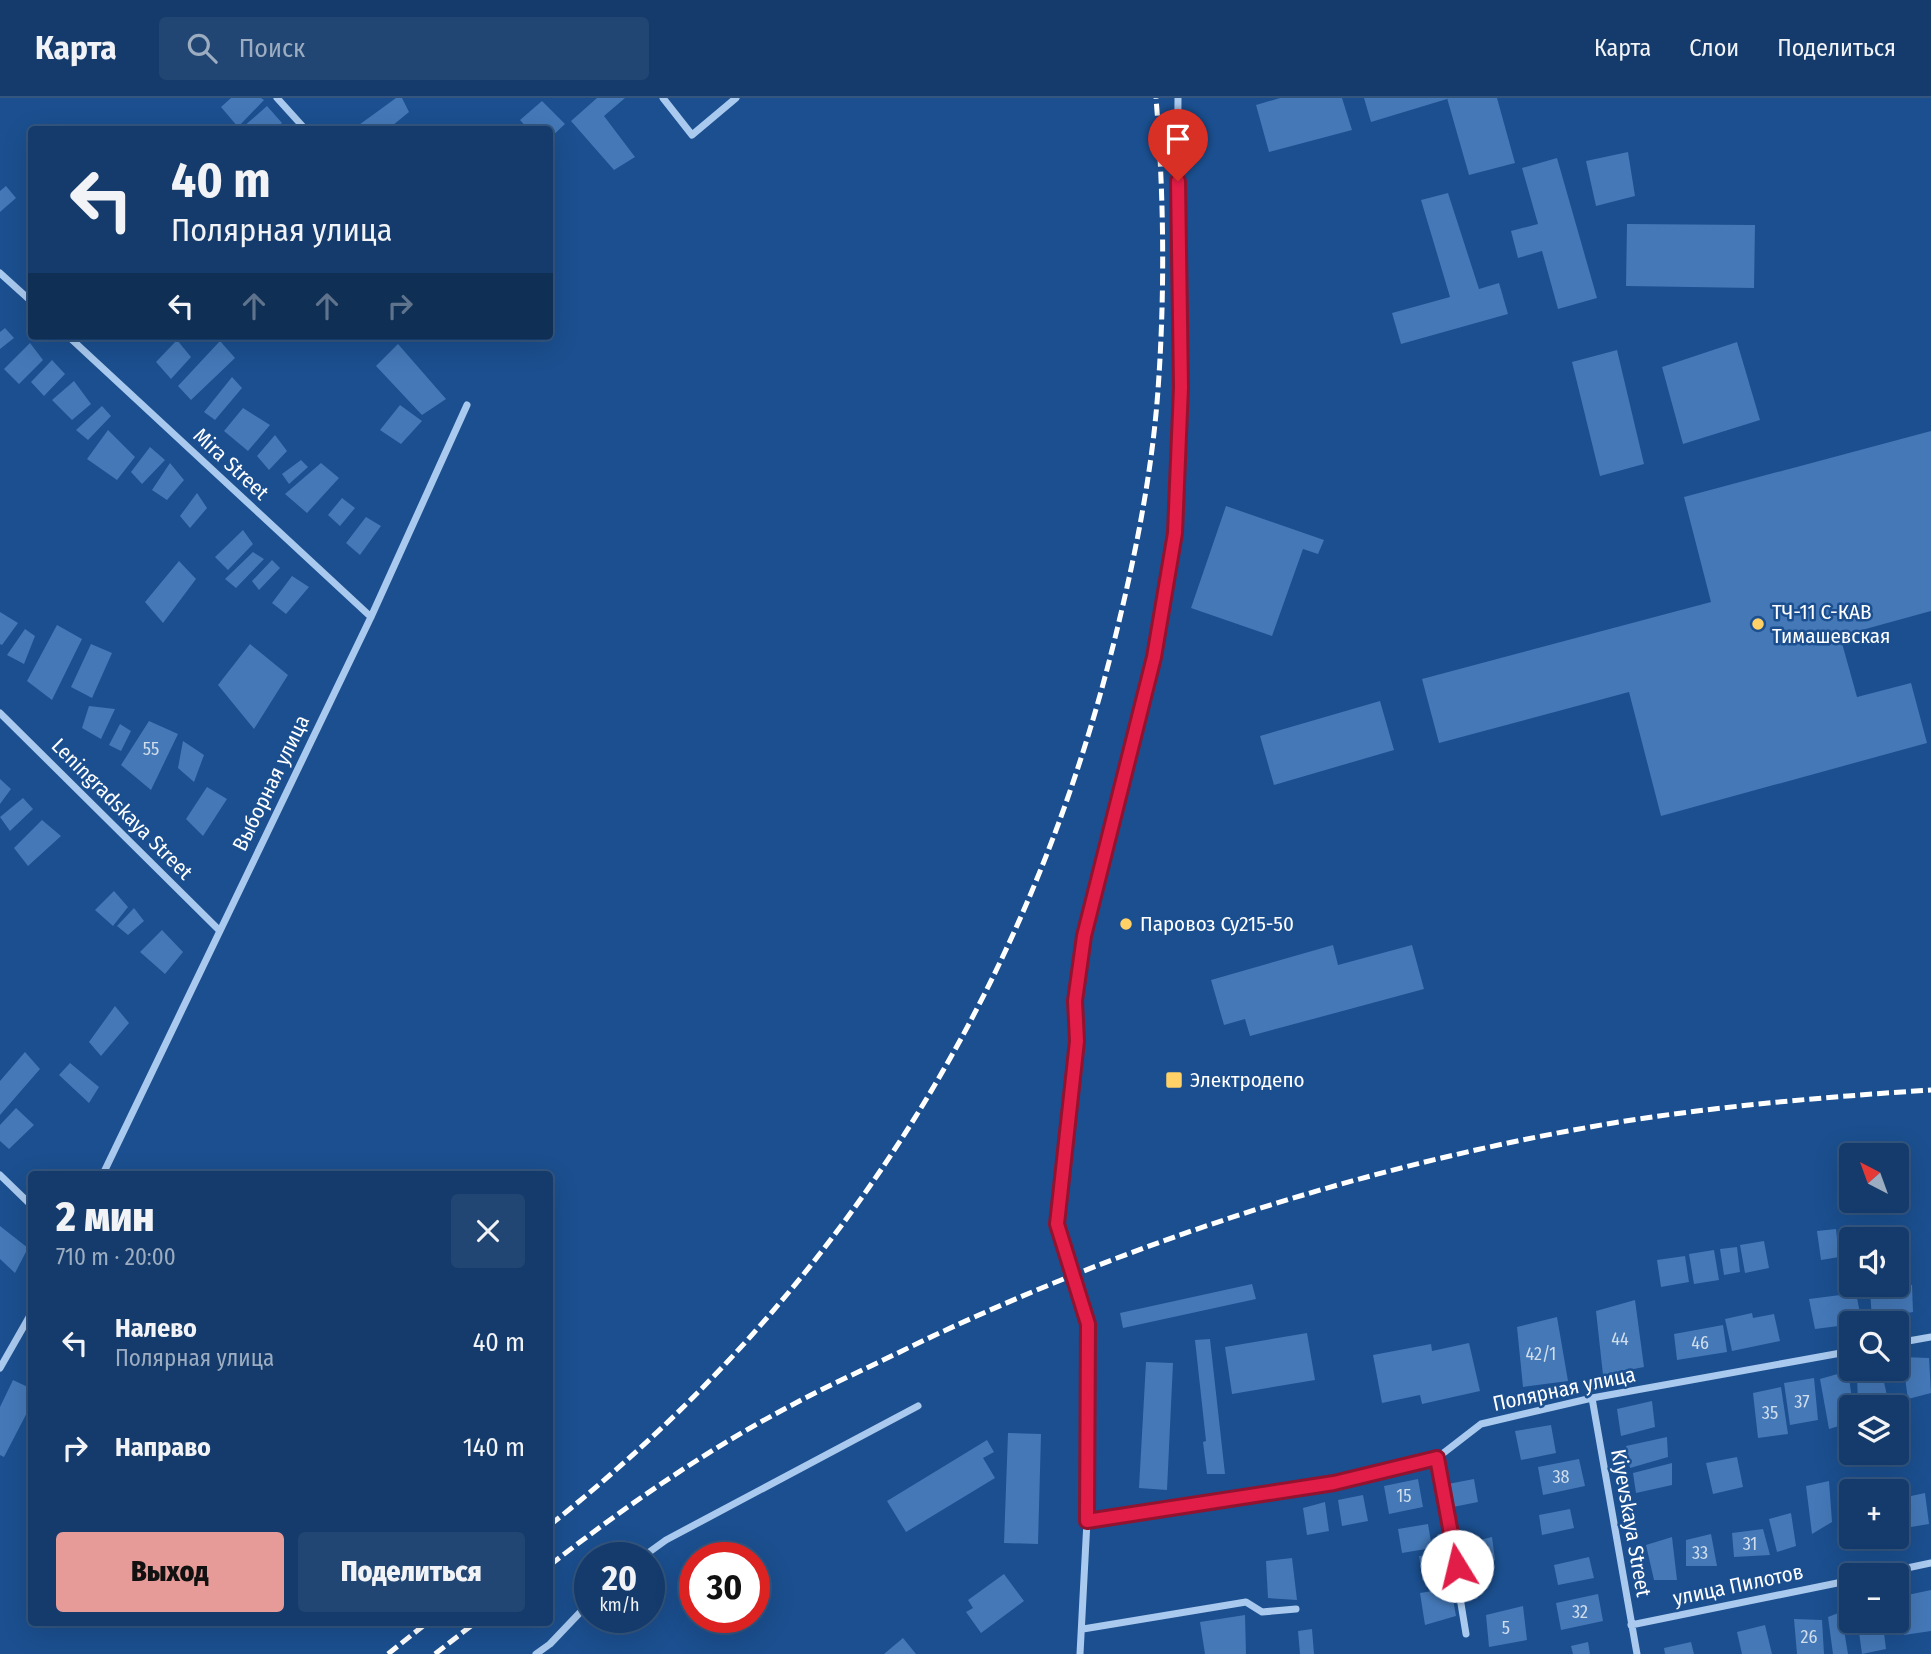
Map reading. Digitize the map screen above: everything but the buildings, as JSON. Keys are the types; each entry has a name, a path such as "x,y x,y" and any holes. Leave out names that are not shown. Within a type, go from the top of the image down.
{"street":[{"path":"277,98 302,126"},
{"path":"663,98 692,135 736,98"},
{"path":"1080,1654 1087,1521 1088,1324 1057,1224 1077,1041 1075,1001 1084,936 1149,678 1163,613 1175,533 1181,387 1177,237 1178,98"},
{"path":"0,273 28,298"},
{"name":"Mira Street","path":"72,340 371,617"},
{"name":"Выборная улица","path":"104,1171 371,617 467,405"},
{"name":"Leningradskaya Street","path":"0,713 219,930"},
{"path":"0,1175 28,1202"},
{"path":"0,1368 28,1319"},
{"path":"1909,1341 1931,1337"},
{"name":"Полярная улица","path":"1087,1521 1334,1483 1437,1458 1481,1424 1592,1398 1839,1353"},
{"name":"Kiyevskaya Street","path":"1592,1398 1637,1654"},
{"path":"663,1542 918,1406"},
{"path":"1437,1458 1466,1634"},
{"path":"1909,1568 1931,1563"},
{"name":"улица Пилотов","path":"1631,1625 1839,1583"},
{"path":"1083,1629 1246,1602 1262,1612 1296,1609"},
{"path":"536,1654 550,1644 574,1619"}],"railway":[{"path":"553,1522 653,1436 747,1340 832,1238 908,1130 974,1015 1030,895 1078,769 1115,638 1147,484 1158,390 1163,281 1161,171 1156,98"},
{"path":"553,1563 667,1480 792,1405 912,1346 1081,1272 1254,1210 1432,1160 1613,1123 1811,1099 1931,1090"},
{"path":"388,1654 423,1626"},
{"path":"435,1654 471,1626"}],"place":[{"name":"ТЧ-11 С-КАВ Тимашевская","path":"1758,624"},
{"name":"Паровоз Су215-50","path":"1126,924"},
{"name":"Электродепо","path":"1174,1080"}],"route":[{"path":"1178,181 1181,387 1175,533 1154,657 1084,936 1075,1001 1077,1041 1057,1224 1088,1324 1087,1521 1334,1483 1437,1458 1457,1566"}]}
